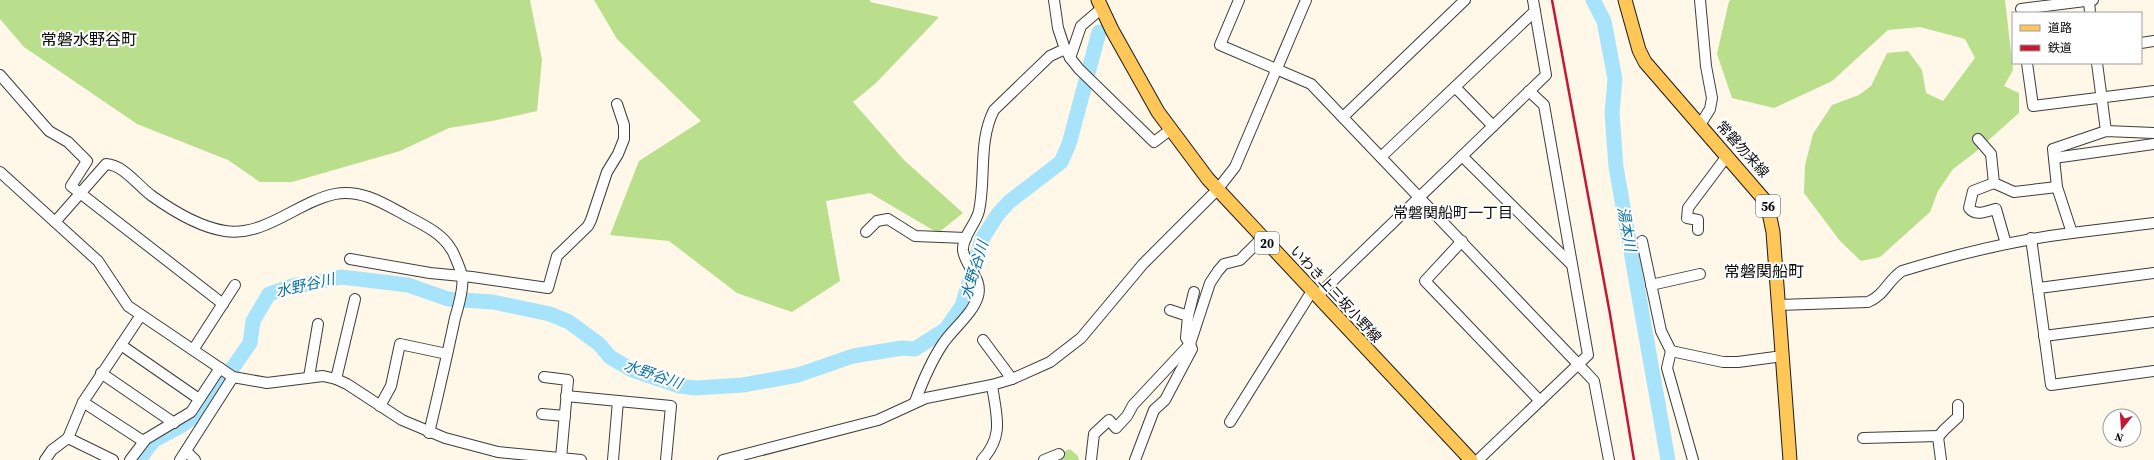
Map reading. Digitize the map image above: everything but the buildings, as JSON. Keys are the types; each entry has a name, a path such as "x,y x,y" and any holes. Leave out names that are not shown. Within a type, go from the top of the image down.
{"main road":[{"name":"常磐勿来線","path":"1624,0 1639,50 1645,62 1767,203 1773,232 1790,460"},
{"name":"いわき上三坂小野線","path":"1100,4 1112,30 1146,92 1170,130 1217,190 1471,460"}],"street":[{"path":"1054,0 1058,28 1064,49 1079,69 1154,142 1170,130"},
{"path":"1239,0 1220,45 1311,84 1594,381 1609,460"},
{"path":"723,460 878,420 915,402 938,395 992,385 1012,379 1050,362 1081,338 1143,264 1217,190 1235,167 1306,0"},
{"path":"1343,117 1465,0"},
{"path":"1230,422 1315,293 1419,197 1546,75 1533,0"},
{"path":"1700,0 1706,59 1712,98 1710,109 1700,125"},
{"path":"2089,0 2090,12"},
{"path":"2021,7 2093,0"},
{"path":"1070,58 1081,26 1100,4"},
{"path":"1381,157 1535,11"},
{"path":"2142,43 2154,41"},
{"path":"915,402 929,366 976,301 978,288 975,276 963,250 966,238 979,211 986,138 994,110 1050,56 1064,49"},
{"path":"2027,64 2033,106 2154,91"},
{"path":"2097,64 2106,131"},
{"path":"0,75 49,131 68,142 87,161 71,186 78,193 223,304"},
{"path":"1455,87 1493,126"},
{"path":"1478,460 1588,355 1544,105 1529,91"},
{"path":"350,258 430,273 548,288 557,256 585,229 591,220 609,167 618,154 625,132 617,104"},
{"path":"2072,233 2057,187 2053,149 2106,131 2154,133"},
{"path":"1978,139 1991,154 1994,183"},
{"path":"2054,158 2154,144"},
{"path":"1462,156 1572,265"},
{"path":"1698,230 1698,220 1688,218 1688,208 1727,156"},
{"path":"54,222 99,169 106,164 111,164 117,166 150,195 183,216 210,228 238,232 252,230 269,224 307,203 325,196 352,193 379,201 433,231 442,238 451,249 462,277 459,301 429,433"},
{"path":"0,172 98,261 122,299 141,315 227,373 267,383 323,376 336,379 402,420 429,433 498,452 581,460"},
{"path":"2006,244 1996,209 1978,214 1972,212 1969,208 1968,203 1973,191 1994,183 2014,192 2057,187"},
{"path":"866,232 877,221 888,219 915,236 966,238"},
{"path":"1779,305 1868,302 1876,299 1896,275 1902,271 1945,258 2031,238 2154,223"},
{"path":"1091,460 1094,434 1109,420 1116,428 1127,416 1133,405 1190,344 1210,283 1218,271 1224,264 1240,260 1262,238"},
{"path":"2031,238 2051,385 2154,371"},
{"path":"1462,241 1425,281 1540,401"},
{"path":"1642,242 1661,331 1671,352 1667,368 1694,460"},
{"path":"2039,288 2154,273"},
{"path":"1651,285 1700,274"},
{"path":"193,350 235,285"},
{"path":"1134,460 1154,410 1166,400 1192,349 1186,338 1188,316 1194,292"},
{"path":"336,379 355,300"},
{"path":"1170,310 1188,316"},
{"path":"45,460 52,450 68,438 83,402 141,315"},
{"path":"2044,336 2154,322"},
{"path":"309,377 318,324"},
{"path":"983,340 1012,379"},
{"path":"380,406 391,386 400,344 447,354"},
{"path":"121,345 199,399"},
{"path":"1671,352 1723,362 1783,356"},
{"path":"130,460 143,442 191,412 199,399 227,373"},
{"path":"195,460 183,456 227,373"},
{"path":"101,374 174,423"},
{"path":"544,377 568,380 561,458"},
{"path":"982,460 994,444 998,433 992,385"},
{"path":"566,396 671,406 666,460"},
{"path":"613,460 618,401"},
{"path":"83,402 143,442"},
{"path":"1863,438 1939,436 1958,417 1958,405"},
{"path":"542,414 565,416"},
{"path":"1939,436 1941,460"},
{"path":"68,438 113,460"},
{"path":"1044,460 1059,454"}],"green space":[{"path":"0,0 530,0 542,60 537,111 492,121 449,128 400,151 292,182 260,182 228,160 137,124 24,47 0,19"},
{"path":"594,0 870,0 870,2 939,17 876,83 853,102 904,160 963,213 938,233 870,193 826,201 840,281 792,312 737,293 669,241 610,235 639,161 701,121 617,39"},
{"path":"2005,0 2013,70 2004,86 2019,93 2019,113 1973,154 1953,169 1938,191 1930,212 1880,257 1861,261 1840,241 1804,193 1805,165 1813,134 1832,105 1859,95 1871,86 1887,53 1908,51 1922,70 1926,93 1943,101 1975,58 1965,39 1920,27 1888,30 1832,81 1774,108 1732,98 1717,54 1729,1"},
{"path":"1070,449 1078,456 1079,460 1043,460"}],"waterway":[{"name":"湯本川","path":"1593,0 1604,21 1615,79 1612,113 1616,167 1668,460"},
{"name":"水野谷川","path":"139,460 153,441 179,427 201,412 219,383 234,366 250,343 253,321 269,294 295,285 303,285 341,277 408,285 448,299 493,302 550,314 569,322 599,344 610,357 632,370 679,386 696,388 743,385 798,375 853,356 902,348 915,349 946,329 962,306 982,239 998,214 1009,202 1061,162 1069,144 1099,32"}],"railway":[{"path":"1552,0 1610,314 1634,460"}],"district":[{"name":"常磐水野谷町","path":"89,39"},
{"name":"常磐関船町一丁目","path":"1453,212"},
{"name":"常磐関船町","path":"1764,271"}]}
